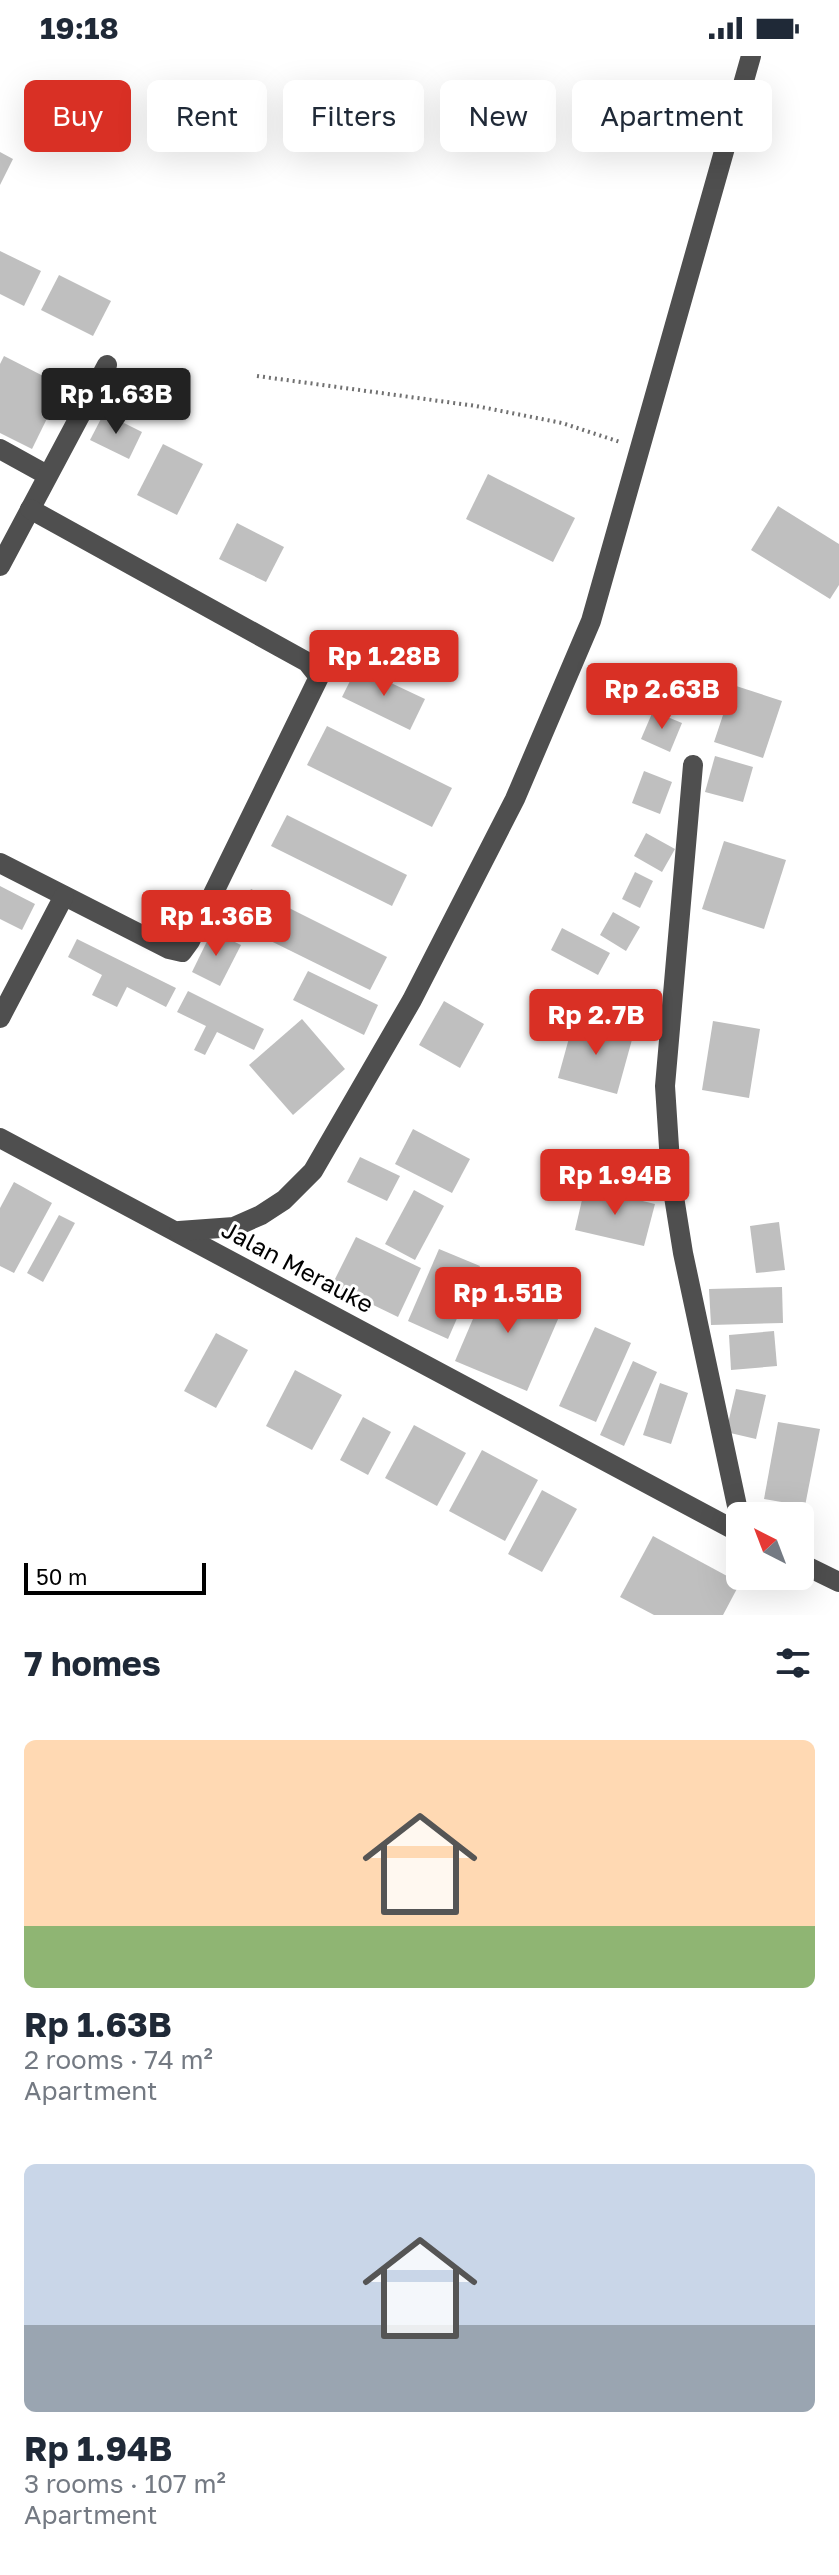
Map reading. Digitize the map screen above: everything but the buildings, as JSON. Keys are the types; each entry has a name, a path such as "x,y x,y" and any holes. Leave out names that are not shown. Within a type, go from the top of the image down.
{"street":[{"path":"179,1231 234,1227 261,1215 284,1200 313,1171 412,1000 515,799 591,621 751,56"},
{"path":"0,566 107,365"},
{"path":"0,449 47,475"},
{"path":"0,863 169,949 182,952 197,928 319,677 307,662 30,509"},
{"path":"693,765 665,1086 671,1178 683,1253 736,1502"},
{"path":"0,1018 64,896"},
{"name":"Jalan Merauke","path":"0,1138 726,1525"},
{"path":"814,1570 839,1582"}],"path":[{"path":"257,376 476,406 562,423 642,448"}]}
